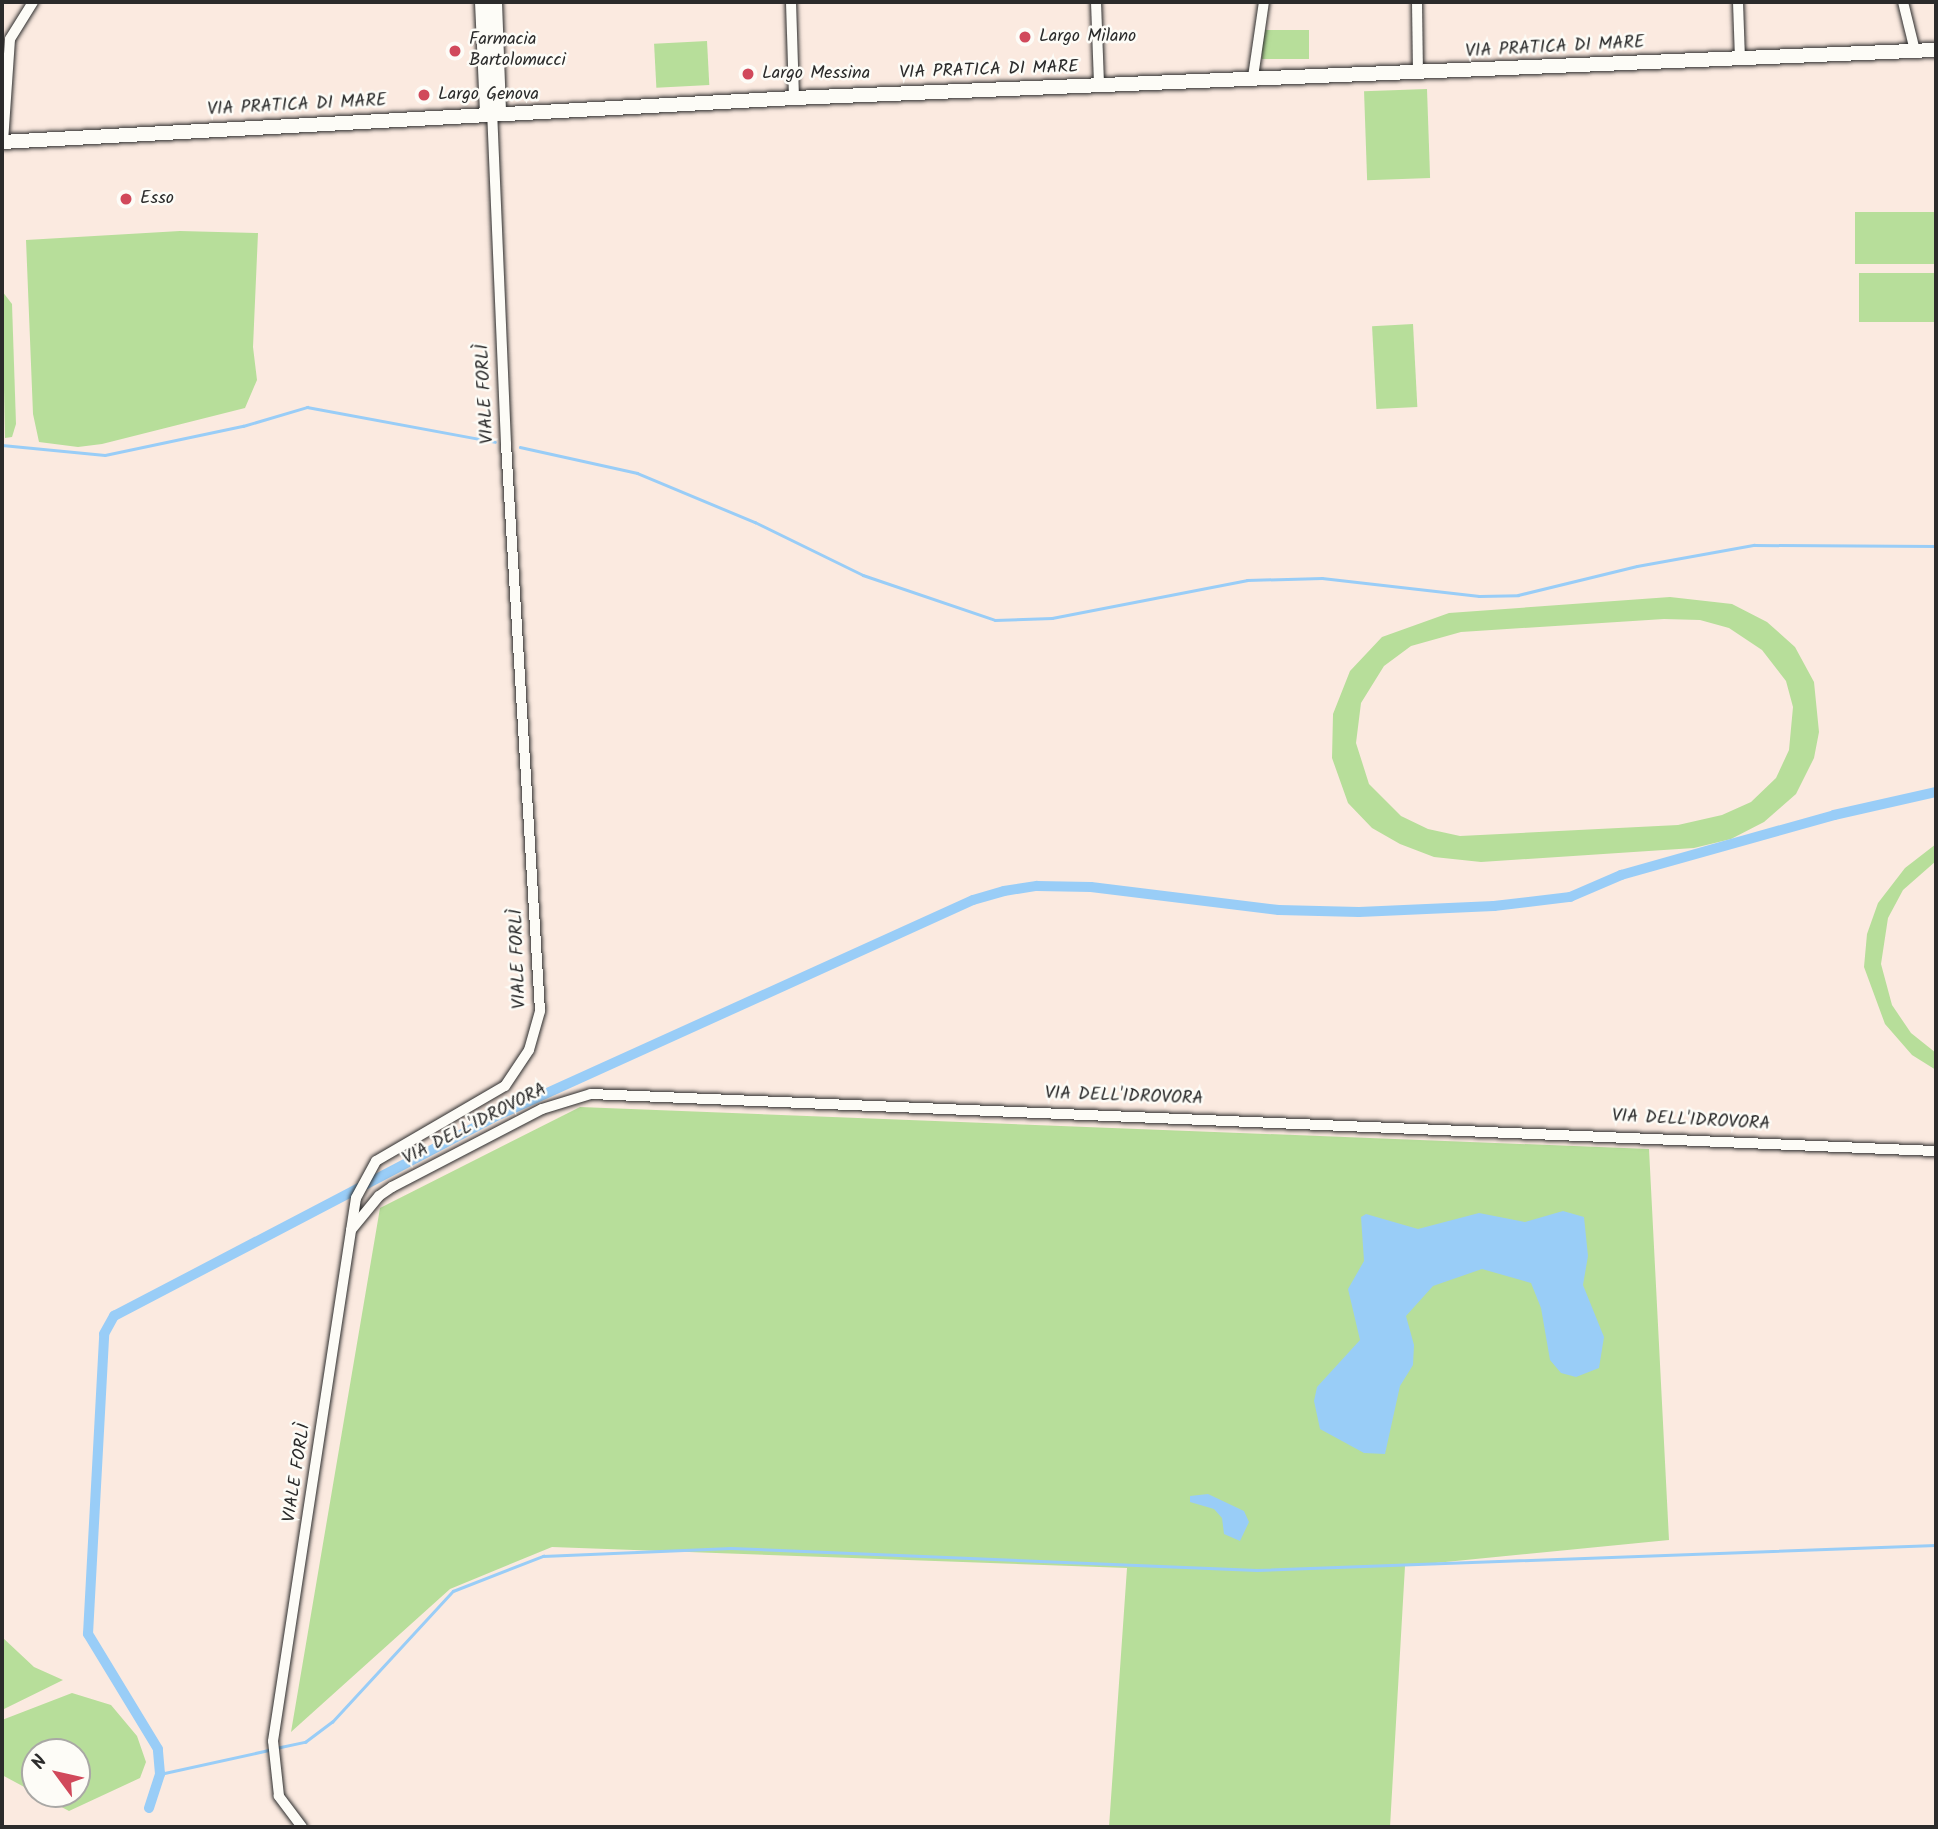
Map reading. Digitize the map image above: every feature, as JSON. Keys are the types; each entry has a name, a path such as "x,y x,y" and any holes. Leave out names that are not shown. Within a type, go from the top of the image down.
{"street":[{"path":"2,142 10,39 33,2"},
{"path":"482,2 493,114"},
{"path":"493,114 495,2"},
{"path":"791,2 794,98"},
{"path":"1096,2 1099,85"},
{"path":"1254,77 1264,2"},
{"path":"1417,2 1418,74"},
{"path":"1738,2 1740,59"},
{"path":"1903,2 1915,51"},
{"name":"VIA PRATICA DI MARE","path":"2,142 794,98 1254,77 1418,74 1936,50"},
{"name":"VIALE FORLÌ","path":"302,1827 279,1796 272,1756 273,1741 356,1198 363,1179 381,1157 505,1086 529,1050 540,1011 506,444 493,114"},
{"name":"VIA DELL'IDROVORA","path":"351,1230 379,1196 392,1187 542,1109 590,1094 1936,1151"}],"green space":[{"path":"1262,30 1309,30 1309,59 1262,59"},
{"path":"707,41 709,85 656,88 654,44"},
{"path":"1427,89 1430,178 1367,180 1364,91"},
{"path":"1855,212 1936,212 1936,264 1855,264"},
{"path":"180,231 258,233 253,347 257,380 245,408 102,444 78,447 39,442 33,414 26,240"},
{"path":"1859,273 1936,273 1936,322 1859,322"},
{"path":"2,291 12,304 16,424 12,437 5,438"},
{"path":"1413,324 1417,407 1376,409 1372,326"},
{"path":"1670,597 1732,604 1767,622 1795,647 1814,682 1819,732 1814,758 1796,794 1764,822 1731,839 1694,848 1481,862 1434,857 1400,844 1372,828 1348,803 1332,758 1333,714 1350,671 1382,637 1449,613","holes":["1664,619 1700,620 1729,628 1762,650 1786,681 1793,707 1789,750 1776,778 1751,802 1722,815 1678,825 1460,836 1428,829 1401,816 1369,784 1356,743 1361,703 1384,666 1411,646 1461,632"]},
{"path":"1936,844 1936,861 1903,890 1888,918 1881,964 1892,1005 1911,1033 1936,1053 1936,1070 1912,1055 1885,1024 1864,967 1867,934 1878,903 1905,868"},
{"path":"580,1107 1649,1149 1669,1540 1405,1566 1390,1827 1109,1827 1127,1568 552,1547 450,1589 291,1732 380,1208"},
{"path":"2,1637 34,1667 63,1680 2,1710"},
{"path":"72,1693 111,1705 137,1736 146,1762 140,1778 91,1801 91,1738 21,1738 21,1785 2,1775 2,1720"}],"water":[{"path":"1563,1211 1584,1217 1588,1256 1583,1285 1604,1337 1599,1368 1576,1377 1561,1373 1550,1360 1541,1308 1531,1283 1482,1269 1433,1286 1406,1316 1414,1345 1413,1365 1400,1386 1385,1454 1364,1453 1320,1429 1314,1401 1317,1387 1360,1340 1348,1289 1364,1261 1361,1217 1366,1214 1418,1229 1479,1213 1525,1222"},
{"path":"1208,1494 1244,1511 1249,1522 1240,1541 1224,1534 1222,1518 1214,1509 1190,1502 1190,1496"}],"waterway":[{"path":"2,445 105,455 243,426 307,407 495,442"},
{"path":"520,447 637,473 755,522 863,575 995,620 1052,618 1247,580 1322,578 1479,596 1518,595 1637,566 1754,545 1936,546"},
{"path":"149,1808 160,1774 158,1749 88,1634 104,1334 114,1316 492,1118 973,900 1004,891 1037,886 1091,887 1279,910 1359,912 1494,906 1570,897 1621,875 1834,815 1936,792"},
{"path":"276,1748 305,1742 332,1722 453,1591 543,1556 731,1548 1257,1570 1936,1545"},
{"path":"160,1774 269,1750"}],"place":[{"name":"Largo Milano","path":"1025,37"},
{"name":"Farmacia Bartolomucci","path":"455,51"},
{"name":"Largo Messina","path":"748,74"},
{"name":"Largo Genova","path":"424,95"},
{"name":"Esso","path":"126,199"}]}
